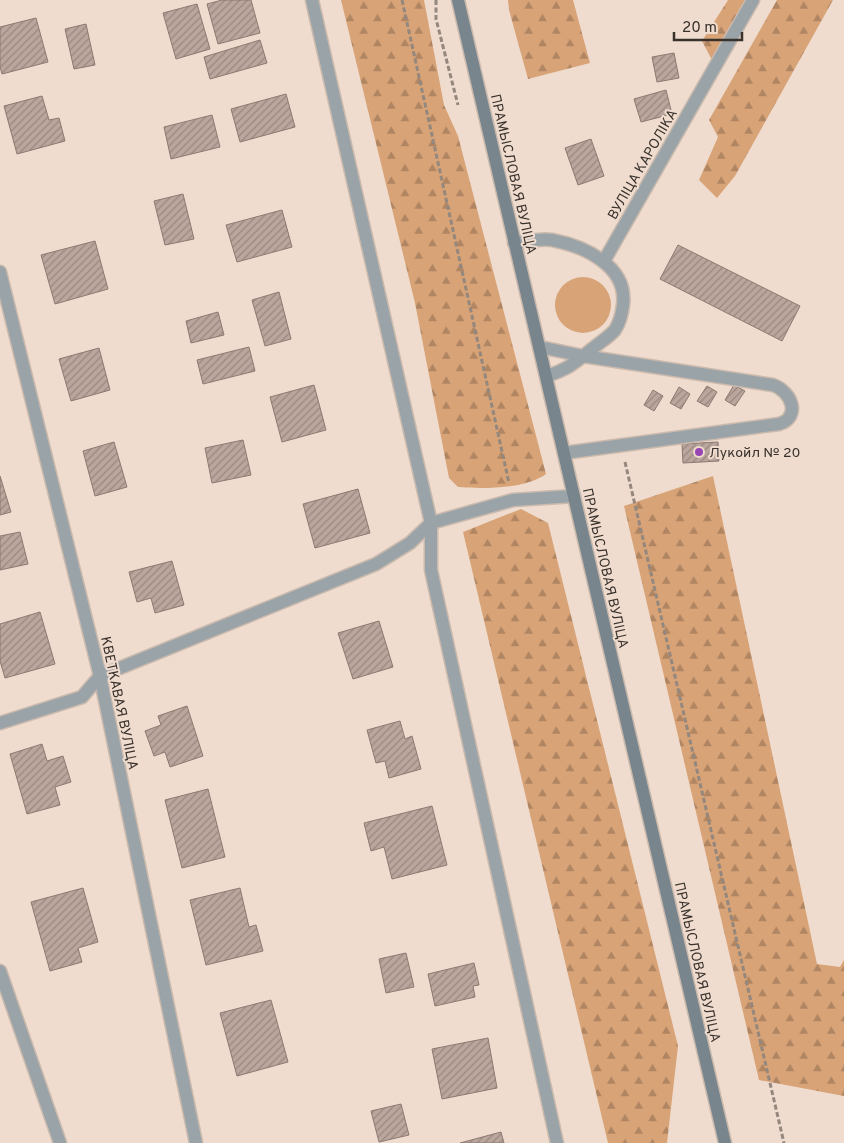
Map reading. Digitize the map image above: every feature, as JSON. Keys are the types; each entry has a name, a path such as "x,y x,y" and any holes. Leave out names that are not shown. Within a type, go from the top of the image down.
{"main road":[{"name":"ПРАМЫСЛОВАЯ ВУЛІЦА","path":"458,0 725,1143"}],"street":[{"path":"312,0 431,523 431,570 557,1143"},
{"name":"ВУЛІЦА КАРОЛІКА","path":"604,261 753,0"},
{"path":"514,243 549,240 572,245 604,261 619,280 624,298 622,312 614,331 570,368 546,376"},
{"name":"КВЕТКАВАЯ ВУЛІЦА","path":"0,272 100,676 196,1143"},
{"path":"540,347 583,356 773,385 786,392 790,400 789,416 785,422 779,424 564,453"},
{"path":"0,723 82,697 100,676 376,564 410,542 431,523 513,500 574,496"},
{"path":"0,970 60,1143"}],"path":[{"path":"402,0 513,500"},
{"path":"436,0 436,19 458,105"},
{"path":"622,446 784,1143"}],"green space":[{"path":"341,0 424,0 444,105 458,136 546,474 538,479 504,487 479,488 458,487 449,478 415,303"},
{"path":"508,0 573,0 590,63 528,79"},
{"path":"728,0 750,0 714,64 702,41"},
{"path":"777,0 833,0 735,176 717,198 699,180 718,137 709,120"},
{"path":"583,277 594,279 603,285 609,294 611,305 609,316 603,325 594,331 583,333 572,331 563,325 557,316 555,305 557,294 563,285 572,279"},
{"path":"713,476 817,964 840,967 844,960 844,1096 759,1080 624,506"},
{"path":"521,509 548,523 678,1046 667,1143 608,1143 463,532"}],"building":[{"path":"222,0 251,0 260,33 218,44 207,4"},
{"path":"197,4 210,49 176,59 163,13"},
{"path":"36,18 48,62 2,74 0,67 0,27"},
{"path":"86,24 95,65 74,69 65,29"},
{"path":"260,40 267,63 210,79 204,57"},
{"path":"674,53 679,78 657,82 652,57"},
{"path":"666,90 672,114 641,122 634,99"},
{"path":"286,94 295,127 240,142 231,109"},
{"path":"42,96 49,120 59,118 65,141 17,154 4,106"},
{"path":"212,115 220,147 171,159 164,127"},
{"path":"591,139 604,176 578,185 565,148"},
{"path":"183,194 194,239 165,245 154,201"},
{"path":"282,210 292,247 237,262 226,225"},
{"path":"95,241 108,289 55,304 41,255"},
{"path":"678,245 800,306 782,341 660,279"},
{"path":"279,292 291,339 265,346 252,300"},
{"path":"218,312 224,335 191,343 186,321"},
{"path":"249,347 255,371 203,384 197,360"},
{"path":"99,348 110,390 71,401 59,359"},
{"path":"314,385 326,430 282,442 270,397"},
{"path":"734,385 745,391 735,406 725,400"},
{"path":"707,386 717,392 708,407 697,401"},
{"path":"679,387 690,394 681,409 670,403"},
{"path":"653,390 663,396 654,411 644,405"},
{"path":"243,440 251,475 212,483 205,448"},
{"path":"114,442 127,487 95,496 83,451"},
{"path":"718,442 719,461 683,463 682,444"},
{"path":"0,476 11,512 0,515"},
{"path":"358,489 370,533 315,548 303,504"},
{"path":"20,532 28,564 0,570 0,536"},
{"path":"172,561 184,605 155,613 151,598 137,602 129,572"},
{"path":"40,612 55,664 5,678 0,661 0,624"},
{"path":"379,621 393,667 353,679 338,633"},
{"path":"187,706 203,756 170,767 165,752 154,756 145,731 161,725 158,716"},
{"path":"400,721 405,739 412,736 421,769 389,778 385,761 376,763 367,730"},
{"path":"42,744 47,761 63,756 71,782 55,787 60,805 27,814 10,754"},
{"path":"208,789 225,857 182,868 165,800"},
{"path":"432,806 447,865 392,879 384,847 371,851 364,823"},
{"path":"83,888 98,942 78,948 82,962 50,971 31,902"},
{"path":"240,888 249,927 256,925 263,951 206,965 190,900"},
{"path":"406,953 414,987 386,993 379,959"},
{"path":"474,963 479,985 473,986 475,997 435,1006 428,974"},
{"path":"271,1000 288,1062 237,1076 220,1013"},
{"path":"488,1038 497,1088 442,1099 432,1049"},
{"path":"401,1104 409,1135 379,1142 371,1111"},
{"path":"501,1132 504,1143 460,1143"}],"place":[{"name":"Лукойл № 20","path":"699,452"}]}
